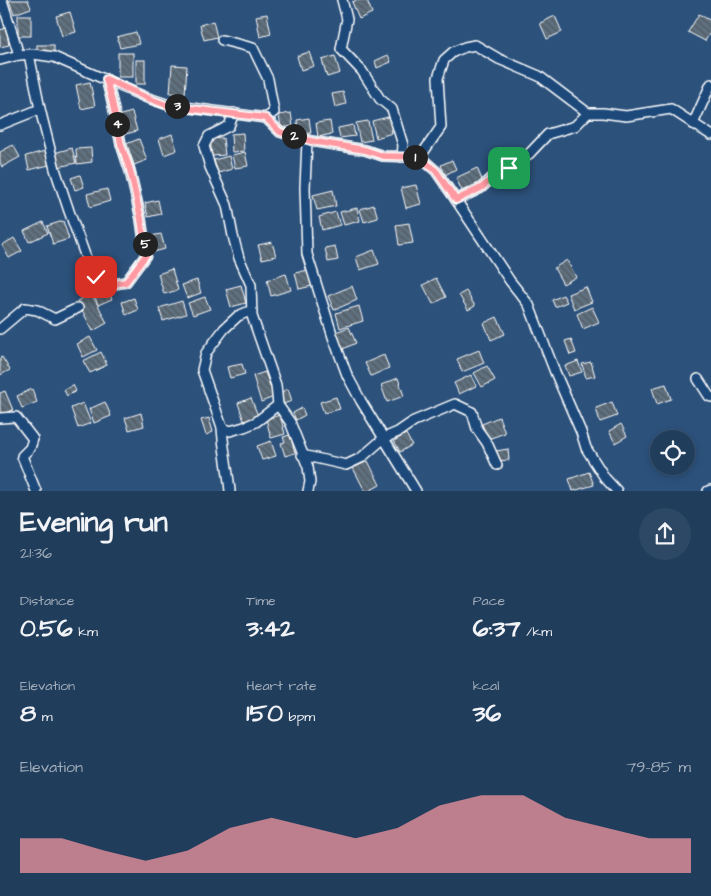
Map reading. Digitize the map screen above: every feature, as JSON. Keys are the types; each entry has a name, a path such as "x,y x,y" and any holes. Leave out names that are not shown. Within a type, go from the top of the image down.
{"street":[{"path":"2,0 19,55"},
{"path":"342,0 347,19 341,48 362,70 380,99 392,110 403,145 402,157"},
{"path":"222,40 253,48 268,79 274,112 266,118"},
{"path":"420,157 441,127 438,78 444,60 453,52 465,47 476,46 499,59 539,76 588,113 626,116 671,110 711,135"},
{"path":"29,54 55,169 89,266 96,277 114,284 126,282 146,255 141,219 130,170 121,144 106,79"},
{"path":"0,60 29,54 54,57 169,106 266,118 280,132 307,140 365,150 383,156 420,157 436,171 529,306 586,448 605,478 617,491"},
{"path":"693,124 711,84"},
{"path":"0,125 40,109"},
{"path":"234,113 229,126 209,136 204,146 210,167 227,205 233,236 251,286 252,316 276,385 278,405 290,422 308,468 310,482 308,491"},
{"path":"456,200 481,188 529,154 548,134 575,126 588,113"},
{"path":"307,140 304,188 307,254 332,336 347,374 416,491"},
{"path":"0,329 25,308 37,310 55,319 78,308"},
{"path":"230,491 228,469 222,443 222,427 202,370 206,353 224,329 238,316 252,310"},
{"path":"698,379 711,397"},
{"path":"302,455 346,465 361,458 384,438 398,432 414,421 455,404 472,412 478,429 497,465"},
{"path":"222,427 230,431 244,427 256,422 278,405"},
{"path":"0,418 16,417 33,439 30,448 22,456 36,491"}],"building":[{"path":"9,0 28,0 31,8 14,14"},
{"path":"367,0 372,13 359,19 352,2"},
{"path":"70,12 76,32 62,36 56,16"},
{"path":"267,14 271,34 260,37 256,16"},
{"path":"699,14 711,21 711,31 705,41 688,32"},
{"path":"18,15 31,15 31,36 18,36"},
{"path":"555,16 562,32 547,39 540,23"},
{"path":"213,21 217,37 204,40 200,25"},
{"path":"6,28 9,45 0,47 0,30"},
{"path":"136,32 139,44 120,48 117,37"},
{"path":"37,45 54,45 54,53 37,53"},
{"path":"309,52 314,66 301,70 297,56"},
{"path":"118,53 133,53 133,77 118,77"},
{"path":"388,55 391,62 377,68 375,61"},
{"path":"335,56 340,73 327,77 322,60"},
{"path":"136,60 145,60 145,84 136,84"},
{"path":"172,65 187,66 185,94 170,93"},
{"path":"90,82 95,106 81,109 76,85"},
{"path":"343,92 346,104 335,107 332,94"},
{"path":"132,112 137,131 122,135 117,116"},
{"path":"291,113 293,126 281,128 279,115"},
{"path":"388,117 392,133 376,138 372,121"},
{"path":"309,118 311,133 298,134 297,120"},
{"path":"330,121 332,134 318,137 316,123"},
{"path":"368,121 372,140 360,142 356,123"},
{"path":"353,125 355,136 340,138 338,128"},
{"path":"243,133 244,151 232,152 231,134"},
{"path":"172,134 177,150 164,155 159,139"},
{"path":"223,138 225,155 212,156 210,139"},
{"path":"139,139 147,160 134,165 126,144"},
{"path":"13,145 20,157 2,167 0,152"},
{"path":"72,148 76,163 58,167 54,153"},
{"path":"91,148 92,162 77,164 76,149"},
{"path":"45,151 49,165 29,170 26,156"},
{"path":"245,152 248,166 235,168 232,155"},
{"path":"229,156 232,169 218,173 214,160"},
{"path":"452,160 456,169 445,175 441,165"},
{"path":"477,168 483,182 462,191 456,178"},
{"path":"80,175 84,187 75,190 71,178"},
{"path":"416,185 421,204 406,208 401,188"},
{"path":"107,189 110,201 90,207 87,194"},
{"path":"333,190 336,206 317,210 313,195"},
{"path":"158,200 161,214 148,217 145,203"},
{"path":"374,205 378,218 364,222 360,209"},
{"path":"357,208 360,221 344,225 340,212"},
{"path":"336,212 340,225 322,230 319,217"},
{"path":"63,221 69,239 53,244 47,226"},
{"path":"43,222 48,233 29,242 24,231"},
{"path":"409,223 413,243 399,245 396,225"},
{"path":"161,234 165,249 150,253 146,237"},
{"path":"14,238 22,251 9,258 2,245"},
{"path":"272,242 276,256 262,259 258,245"},
{"path":"335,246 338,260 328,262 325,248"},
{"path":"374,250 379,264 360,270 356,257"},
{"path":"567,260 576,277 563,284 554,268"},
{"path":"172,269 178,290 164,294 158,274"},
{"path":"308,270 312,286 299,289 295,273"},
{"path":"286,274 291,290 271,296 267,280"},
{"path":"436,278 446,297 433,304 423,285"},
{"path":"197,280 201,293 187,298 182,285"},
{"path":"241,285 246,303 231,307 226,289"},
{"path":"106,286 112,299 98,305 93,291"},
{"path":"352,286 357,300 334,310 328,296"},
{"path":"586,287 592,302 574,309 568,294"},
{"path":"466,291 475,306 468,310 459,295"},
{"path":"91,294 107,323 93,331 77,301"},
{"path":"563,295 567,302 555,307 552,300"},
{"path":"205,297 210,309 193,315 188,303"},
{"path":"134,298 138,310 126,315 122,302"},
{"path":"182,301 186,314 163,321 159,308"},
{"path":"359,306 363,321 340,328 336,313"},
{"path":"592,307 599,322 583,329 577,314"},
{"path":"497,317 505,334 491,340 484,323"},
{"path":"349,327 356,343 343,349 336,332"},
{"path":"90,337 97,350 83,357 77,344"},
{"path":"571,339 576,353 570,355 565,341"},
{"path":"479,350 484,363 462,372 457,359"},
{"path":"101,352 107,365 90,373 83,361"},
{"path":"384,355 389,368 371,376 365,363"},
{"path":"2,357 10,370 0,375 0,358"},
{"path":"578,361 582,372 569,376 565,366"},
{"path":"591,362 595,376 586,378 582,364"},
{"path":"242,364 245,374 230,378 227,367"},
{"path":"487,366 495,380 482,387 474,373"},
{"path":"265,372 274,397 261,402 253,376"},
{"path":"471,375 476,386 459,394 454,383"},
{"path":"398,378 404,396 387,402 381,385"},
{"path":"666,384 671,399 657,404 652,388"},
{"path":"73,385 76,391 67,396 64,390"},
{"path":"32,389 37,402 22,408 17,396"},
{"path":"288,389 292,401 283,404 279,393"},
{"path":"5,391 13,410 1,415 0,393"},
{"path":"336,397 340,409 324,413 320,402"},
{"path":"251,398 258,416 244,421 238,403"},
{"path":"105,402 111,416 94,423 89,409"},
{"path":"612,402 617,416 600,422 596,408"},
{"path":"83,403 91,423 78,428 71,408"},
{"path":"302,408 305,415 296,420 293,413"},
{"path":"141,413 144,426 129,430 125,418"},
{"path":"280,415 285,434 271,438 266,419"},
{"path":"499,417 505,433 488,439 482,424"},
{"path":"209,418 213,432 206,435 201,420"},
{"path":"621,424 627,436 615,443 609,431"},
{"path":"406,434 412,445 400,452 394,441"},
{"path":"290,435 295,453 285,456 281,443 285,442 283,437"},
{"path":"271,441 276,456 262,460 257,446"},
{"path":"508,449 509,460 497,461 496,451"},
{"path":"368,461 380,485 365,491 353,468"},
{"path":"589,472 594,485 573,491 569,479"}],"route":[{"path":"96,277 114,284 126,282 146,255 141,219 130,170 121,144 106,79 169,106 266,118 280,132 311,141 365,150 383,156 420,157 436,171 456,200 481,188 509,168"}]}
